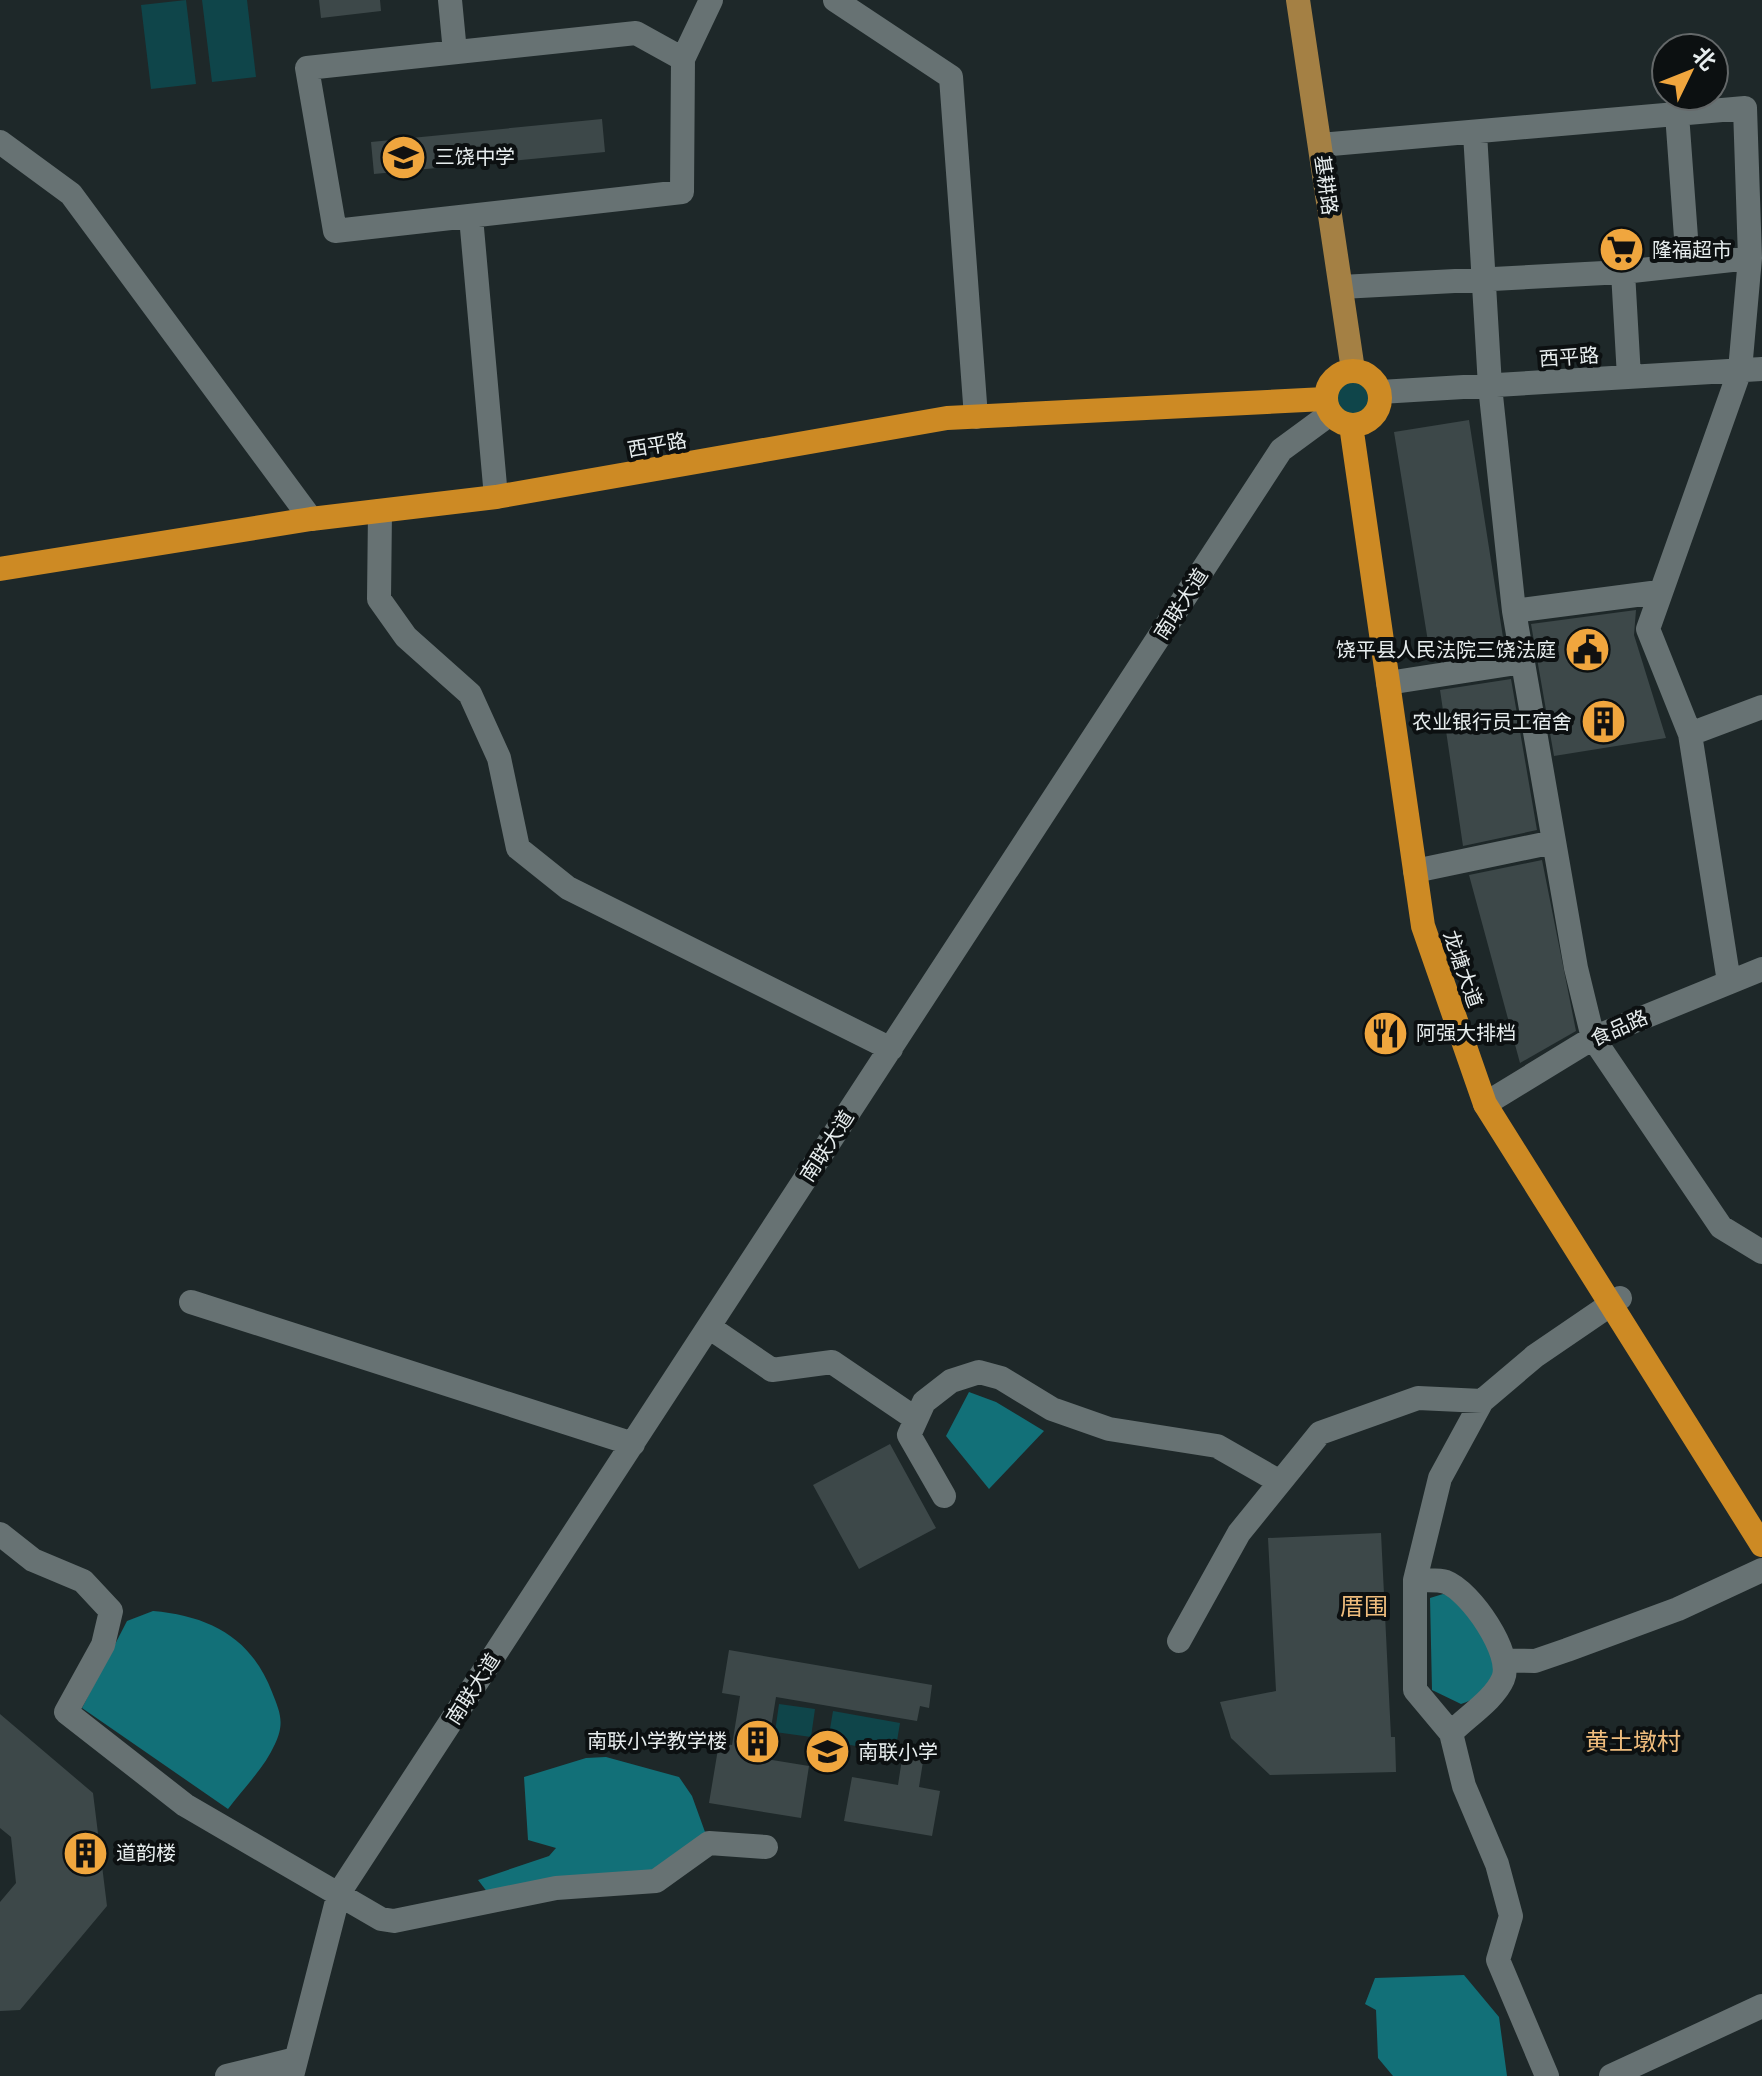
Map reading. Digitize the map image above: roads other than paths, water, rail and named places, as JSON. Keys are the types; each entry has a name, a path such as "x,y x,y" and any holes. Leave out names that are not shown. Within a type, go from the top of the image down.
{"highway":[{"path":"1353,370 1369,375 1380,392 1376,412 1342,415 1326,390 1336,375 1353,370"},
{"name":"西平路","path":"0,569 311,519 496,497 947,418 1342,415"},
{"name":"龙塘大道","path":"1342,415 1393,682 1420,870 1432,923 1490,1101 1762,1545"},
{"name":"龙塘大道","path":"1615,1301 1762,1525"}],"main road":[{"name":"基耕路","path":"1298,0 1353,370"}],"street":[{"path":"450,0 455,52"},
{"path":"683,59 636,33 307,68 335,231 682,192 683,59 711,0"},
{"path":"835,0 951,77 976,417"},
{"path":"1320,145 1745,108 1751,370 1659,592 1648,629 1690,734 1729,982"},
{"path":"1677,114 1688,265"},
{"path":"1475,133 1490,386 1514,611 1576,968 1593,1038 1721,1227 1762,1252"},
{"path":"0,142 71,194 311,519"},
{"path":"471,217 496,497"},
{"path":"1341,287 1623,272 1750,258"},
{"path":"1623,272 1629,377"},
{"name":"西平路","path":"1380,392 1751,370"},
{"name":"南联大道","path":"294,2068 339,1893 1281,450 1342,415"},
{"path":"380,511 379,599 406,637 470,694 499,758 518,848 568,888 891,1049"},
{"path":"1514,611 1659,592"},
{"path":"1393,682 1523,662"},
{"path":"1690,734 1762,707"},
{"path":"1420,870 1554,842"},
{"name":"食品路","path":"1490,1101 1593,1038 1762,969"},
{"path":"1547,2076 1498,1960 1511,1916 1497,1864 1464,1786 1451,1733 1415,1690 1415,1580 1440,1478 1482,1401 1535,1356 1615,1301"},
{"path":"191,1302 633,1444"},
{"path":"709,1327 772,1370 832,1362 916,1419"},
{"path":"944,1496 909,1435 924,1402 951,1381 979,1372 1001,1378 1052,1409 1109,1429 1217,1446 1280,1482"},
{"path":"1179,1641 1239,1533 1320,1433 1418,1398 1482,1401"},
{"path":"0,1534 33,1560 83,1581 111,1611 103,1645 66,1712 185,1805 261,1852 381,1919 394,1921 556,1888 656,1881 709,1843 766,1847"},
{"path":"1505,1660 1535,1661 1567,1650 1678,1609 1762,1570"},
{"path":"1415,1580 1445,1582 1459,1590 1486,1621 1505,1660 1504,1677 1497,1688 1451,1733"},
{"path":"1415,1690 1449,1708 1469,1713"},
{"path":"1611,2076 1762,2006"},
{"path":"227,2076 294,2068"}],"place":[{"name":"三饶中学","path":"404,157"},
{"name":"隆福超市","path":"1621,250"},
{"name":"饶平县人民法院三饶法庭","path":"1587,650"},
{"name":"农业银行员工宿舍","path":"1603,722"},
{"name":"阿强大排档","path":"1385,1033"},
{"name":"南联小学教学楼","path":"758,1741"},
{"name":"南联小学","path":"827,1752"},
{"name":"道韵楼","path":"85,1853"}],"district":[{"name":"厝围","path":"1364,1606"},
{"name":"黄土墩村","path":"1633,1741"}]}
